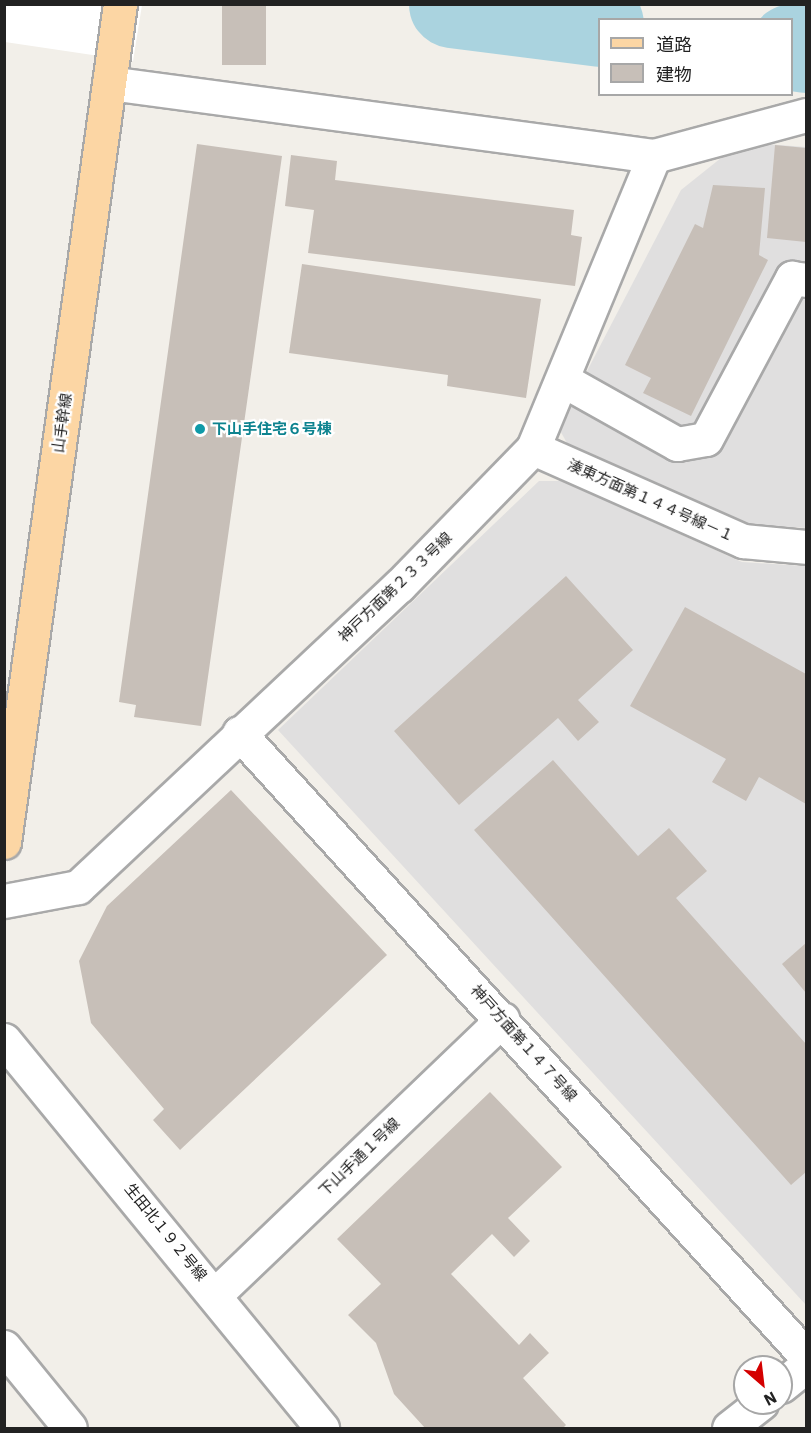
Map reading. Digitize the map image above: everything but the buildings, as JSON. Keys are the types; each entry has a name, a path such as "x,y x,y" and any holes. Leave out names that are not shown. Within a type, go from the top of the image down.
{"main road":[{"name":"山手幹線","path":"4,842 120,4"}],"street":[{"path":"112,71 654,156 807,115"},
{"name":"神戸方面第２３３号線","path":"4,901 78,887 239,733 399,586 532,448 563,381 654,156"},
{"path":"563,381 677,444 706,439 792,278 807,280"},
{"name":"湊東方面第１４４号線－１","path":"532,448 743,541 807,547"},
{"name":"神戸方面第１４７号線","path":"239,733 503,1019 807,1356"},
{"name":"下山手通１号線","path":"216,1294 503,1019"},
{"name":"生田北１９２号線","path":"4,1040 216,1294 322,1428"},
{"path":"4,1347 70,1428"},
{"path":"793,1377 807,1366"},
{"path":"729,1428 746,1415"}],"shaded area":[{"path":"765,144 806,147 806,528 743,524 572,452 558,427 681,190 726,154"},
{"path":"539,481 562,481 742,562 806,566 806,1305 278,730"}],"pier":[{"path":"4,5 142,5 133,61 5,42"}],"waterway":[{"path":"452,4 598,23"},
{"path":"793,47 806,49"}],"place":[{"name":"下山手住宅６号棟","path":"200,429"}]}
